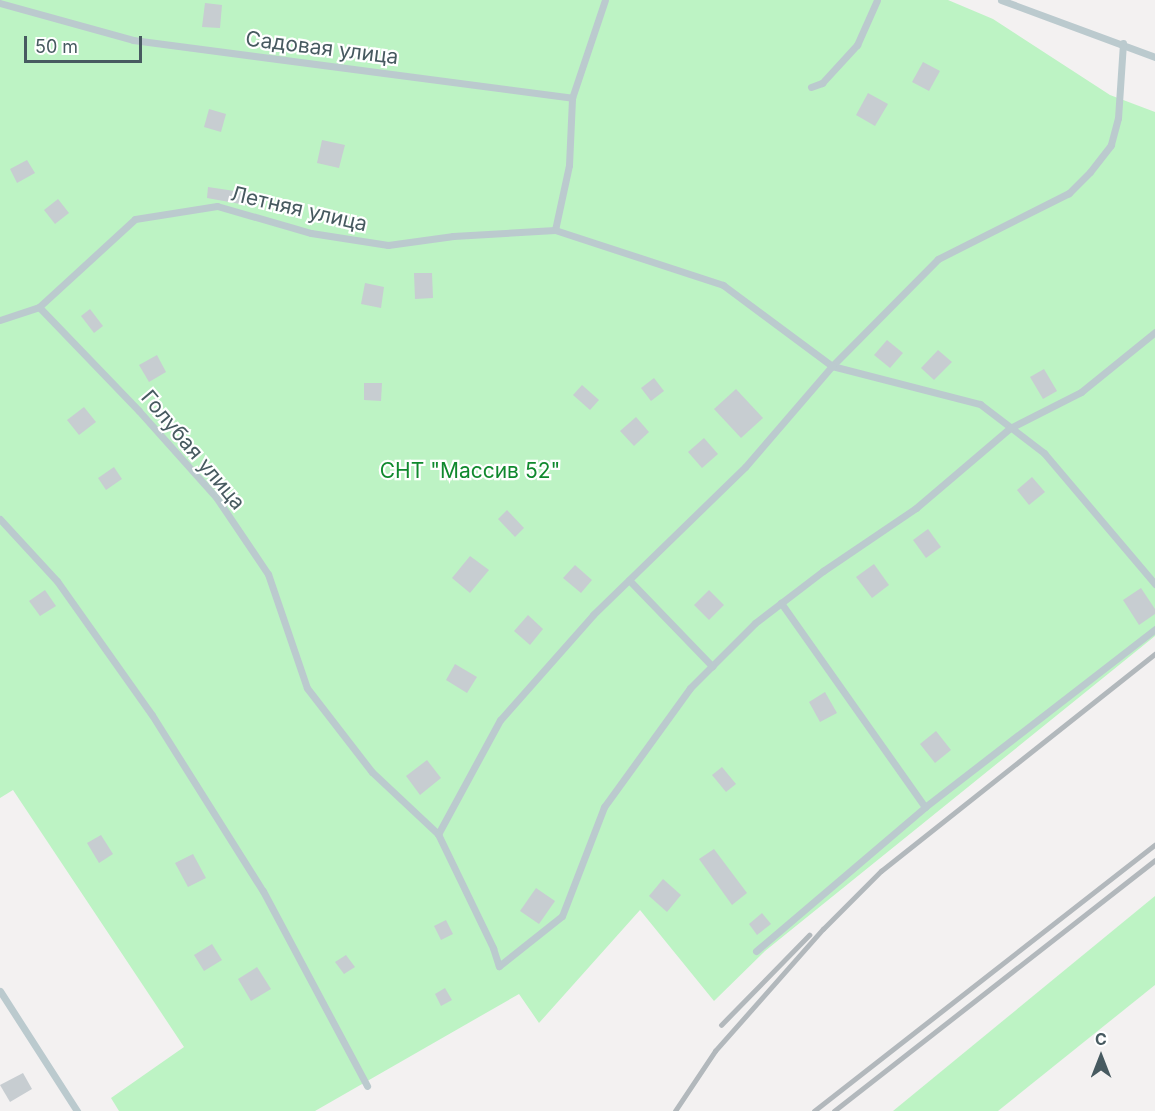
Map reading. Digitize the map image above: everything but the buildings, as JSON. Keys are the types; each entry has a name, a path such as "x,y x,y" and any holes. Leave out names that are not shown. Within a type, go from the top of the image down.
{"lane":[{"path":"605,0 572,98 569,165 555,230 723,285 832,366 980,404 1044,453 1155,584"},
{"path":"811,87 822,83 857,45 877,0"},
{"path":"1001,0 1155,57"},
{"name":"Садовая улица","path":"0,3 133,40 572,98"},
{"path":"1123,44 1118,118 1111,145 1070,194 938,259 832,366 745,467 593,615 500,720 438,834 499,966 562,916 604,807 690,688 755,623 916,508 1010,428 1081,392 1155,332"},
{"name":"Летняя улица","path":"0,320 39,307 135,219 216,206 311,233 388,245 453,236 555,230"},
{"name":"Голубая улица","path":"39,307 139,411 216,497 268,574 307,688 372,772 438,834"},
{"path":"0,519 57,581 152,716 263,891 367,1086"},
{"path":"629,580 712,666"},
{"path":"781,603 925,807"},
{"path":"756,951 925,807 1155,629"},
{"path":"0,991 77,1111"}],"green space":[{"name":"СНТ \"Массив 52\"","path":"0,0 948,0 993,19 1110,95 1155,112 1155,636 765,951 714,1001 640,910 539,1023 519,994 315,1111 119,1111 111,1098 184,1047 13,790 0,798"},
{"path":"1155,896 1155,985 998,1111 893,1111"}],"railway":[{"path":"675,1111 715,1051 823,929 881,871 1155,654"},
{"path":"814,1111 1155,845"},
{"path":"834,1111 1155,860"},
{"path":"721,1025 809,935"}]}
